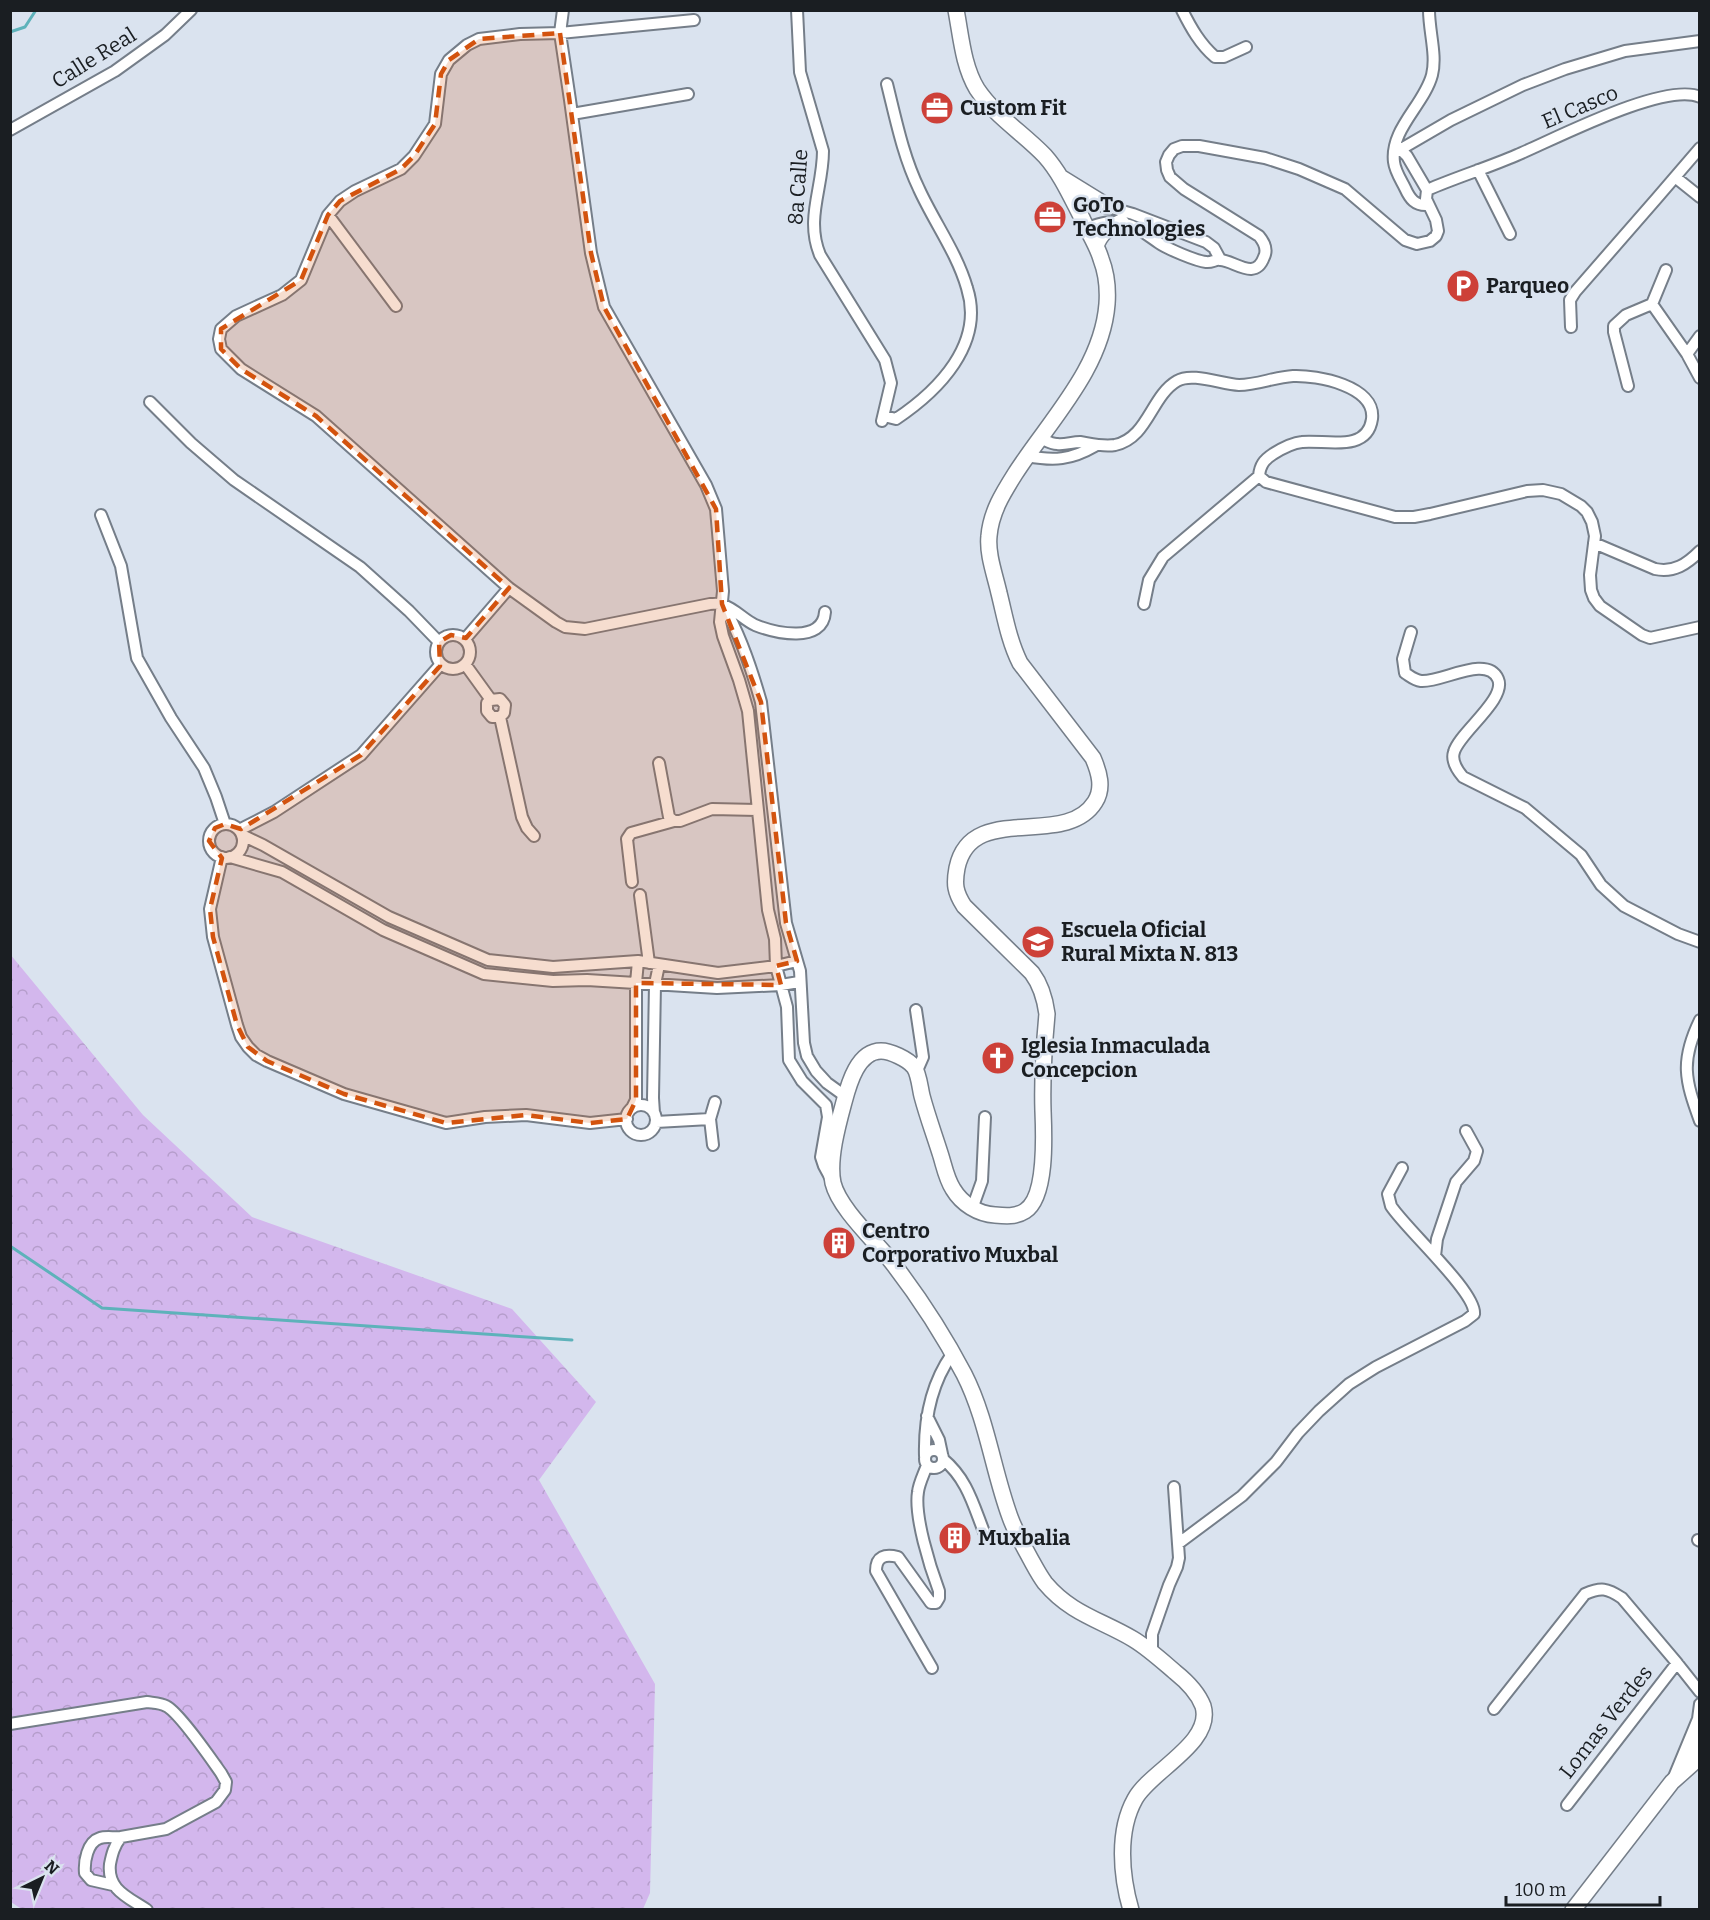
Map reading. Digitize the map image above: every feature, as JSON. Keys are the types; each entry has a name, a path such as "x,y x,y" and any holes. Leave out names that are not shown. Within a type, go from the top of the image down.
{"main road":[{"path":"956,10 969,74 976,87 986,102 1045,157 1060,177 1096,246 1104,270 1107,302 1104,325 1095,351 1079,381 1001,497 988,537 1012,648 1020,663 1089,752 1098,769 1100,783 1096,800 1084,815 1058,824 1012,827 981,835 963,851 956,875 956,894 964,906 1038,980 1047,1014 1042,1079 1043,1156 1041,1180 1032,1205 1024,1212 1013,1216 988,1215 972,1209 955,1192 948,1179 914,1067 885,1051 874,1051 865,1056 858,1065 845,1096 832,1162 832,1181 843,1203 921,1301 966,1378 984,1427 1011,1519 1038,1573 1058,1597 1077,1612 1133,1639 1152,1652 1184,1679 1203,1707 1202,1727 1193,1741 1138,1794 1126,1820 1124,1865 1127,1897 1131,1910"},
{"path":"1060,177 1107,207"},
{"path":"1096,246 1103,233 1121,222"},
{"path":"1573,1910 1672,1782 1694,1762"}],"street":[{"name":"Calle Real","path":"10,130 115,72 165,35 191,10"},
{"path":"563,10 560,33 591,253 604,307 705,485 716,509 723,591 720,622 748,711 768,910 775,939 776,966 787,1007 789,1059 802,1081 826,1105 828,1117 821,1157 832,1181"},
{"name":"8a Calle","path":"797,10 800,72 823,151 813,222 814,241 820,255 885,360 891,383 883,418 896,419 935,389 963,351 971,317 968,290 941,230 919,189 899,136 887,84"},
{"path":"1182,10 1204,47 1215,57 1224,57 1246,47"},
{"path":"1428,204 1416,203 1407,193 1396,168 1399,135 1427,90 1432,73 1434,55 1429,30 1429,10"},
{"path":"694,20 560,33 496,36 479,39 468,45 449,60 441,74 435,124 414,156 401,169 340,201 328,215 301,280 282,295 236,316 221,329 219,339 221,350 240,369 316,416 509,588 556,622 575,629 595,628 710,604 722,604 754,624 793,634 806,633 821,627 825,612"},
{"path":"1398,149 1523,85 1565,69 1625,51 1700,41"},
{"path":"572,114 688,94"},
{"name":"El Casco","path":"1407,193 1412,185 1424,186 1478,170 1528,151 1600,117 1649,101 1682,94 1700,97"},
{"path":"1087,228 1107,222 1121,222 1141,230 1173,250 1208,262 1220,260 1245,269 1261,263 1265,246 1259,236 1184,189 1170,177 1166,162 1174,149 1182,146 1199,146 1265,158 1305,171 1346,189 1405,240 1416,244 1430,241 1438,231 1436,220 1426,199 1424,186 1407,156 1398,149"},
{"path":"1571,327 1570,300 1575,292 1700,148"},
{"path":"1478,170 1510,234"},
{"path":"1675,177 1700,197"},
{"path":"1070,196 1133,214 1211,244 1220,260"},
{"path":"328,215 396,306"},
{"path":"1173,250 1179,232"},
{"path":"1628,386 1614,326 1626,315 1652,304 1666,270"},
{"path":"1652,304 1687,354 1700,378"},
{"path":"1687,354 1700,336"},
{"path":"1040,438 1055,444 1078,442 1095,446 1116,445 1127,440 1144,423 1160,397 1178,380 1188,377 1243,385 1291,376 1305,377 1342,383 1359,393 1369,404 1372,419 1368,429 1360,438 1341,444 1301,442 1282,448 1264,460 1259,476 1163,557 1149,580 1144,604"},
{"path":"150,402 191,443 234,480 360,567 409,611 439,642"},
{"path":"1027,456 1049,460 1080,455 1095,446"},
{"path":"1259,476 1266,482 1395,517 1430,514 1527,491 1543,490 1561,494 1587,512 1593,529 1591,590 1600,606 1650,638 1700,627"},
{"path":"101,515 122,566 137,658 171,718 204,768 225,824"},
{"path":"1594,543 1655,569 1666,571 1677,568 1700,551"},
{"path":"465,639 509,588"},
{"path":"722,604 731,620 761,702 786,922 800,971 799,982 807,1056 827,1083 845,1096"},
{"path":"1411,632 1403,659 1405,673 1413,678 1423,681 1477,669 1490,670 1498,677 1500,684 1495,698 1455,749 1454,761 1463,777 1525,808 1581,855 1601,885 1624,906 1678,934 1700,942"},
{"path":"451,635 465,639 470,654 465,664 456,669 446,668 436,656 436,646 442,638 451,635"},
{"path":"240,832 361,755 441,664"},
{"path":"465,664 492,700 497,699 504,703 505,711 500,717 522,817 534,836"},
{"path":"659,763 669,817 674,821"},
{"path":"632,882 627,839 631,832 680,821 712,809 757,810"},
{"path":"797,961 718,973 649,963 554,967 488,960 389,917 240,832 235,826 225,824 215,828 209,841 212,850 226,857 282,872 383,930 484,974 553,981 587,980 717,988 781,986 799,982"},
{"path":"226,857 235,854 242,846 240,832"},
{"path":"226,857 210,909 213,937 241,1037 256,1055 344,1094 446,1123 485,1117 526,1115 590,1123 627,1119"},
{"path":"640,896 649,963 655,984 653,1098 655,1117 651,1131 642,1135 629,1128 627,1119 636,1100 636,983 649,963"},
{"path":"916,1010 924,1056 916,1073"},
{"path":"1700,1020 1687,1051 1686,1075 1692,1102 1700,1121"},
{"path":"713,1145 710,1119 715,1102"},
{"path":"633,1108 646,1106 655,1117 710,1119"},
{"path":"972,1209 982,1181 985,1117"},
{"path":"1435,1256 1437,1239 1456,1182 1474,1161 1477,1151 1466,1131"},
{"path":"1179,1543 1242,1496 1276,1462 1298,1433 1319,1411 1349,1384 1474,1314 1472,1302 1423,1241 1396,1213 1388,1200 1391,1188 1402,1168"},
{"path":"932,1668 876,1571 876,1563 880,1557 888,1555 898,1557 931,1603 936,1603 939,1591 924,1544 917,1503 926,1461 924,1433 927,1415 942,1369 952,1354"},
{"path":"926,1461 932,1468 937,1467 941,1464 942,1457 939,1440 927,1415"},
{"path":"942,1457 956,1470 966,1487 984,1532"},
{"path":"1152,1652 1152,1634 1177,1567 1179,1543 1174,1487"},
{"name":"Lomas Verdes","path":"1494,1709 1585,1594 1598,1588 1611,1591 1622,1598 1700,1692"},
{"name":"Lomas Verdes","path":"1566,1805 1677,1663"},
{"path":"10,1724 147,1702 160,1703 168,1706 221,1773 225,1782 225,1790 216,1802 166,1829 121,1838 99,1838 92,1844 84,1861 85,1874 91,1880 113,1885 147,1910"},
{"path":"1672,1782 1698,1719 1700,1704"},
{"path":"1694,1762 1700,1736"},
{"path":"113,1885 109,1874 112,1855 115,1845 121,1838"}],"highlighted area":[{"path":"560,33 591,253 604,307 716,509 722,604 761,702 786,923 797,961 776,966 781,985 636,983 636,1100 627,1119 590,1123 526,1115 446,1123 344,1094 267,1061 248,1047 237,1025 213,937 210,909 222,858 209,841 215,828 225,824 241,829 361,755 440,666 439,642 451,635 466,638 509,588 316,416 241,369 221,349 221,329 301,280 328,215 340,201 401,169 414,156 435,124 441,74 449,60 479,39"}],"green space":[{"path":"10,954 143,1115 252,1217 512,1309 596,1402 539,1480 655,1684 650,1893 643,1909 23,1910 11,1902"}],"waterway":[{"path":"10,32 25,27 36,10"},
{"path":"10,1246 102,1308 572,1340"}],"place":[{"name":"Custom Fit","path":"937,108"},
{"name":"GoTo Technologies","path":"1050,217"},
{"name":"Parqueo","path":"1463,286"},
{"name":"Escuela Oficial Rural Mixta N. 813","path":"1038,942"},
{"name":"Iglesia Inmaculada Concepcion","path":"998,1058"},
{"name":"Centro Corporativo Muxbal","path":"839,1243"},
{"name":"Muxbalia","path":"955,1538"}]}
